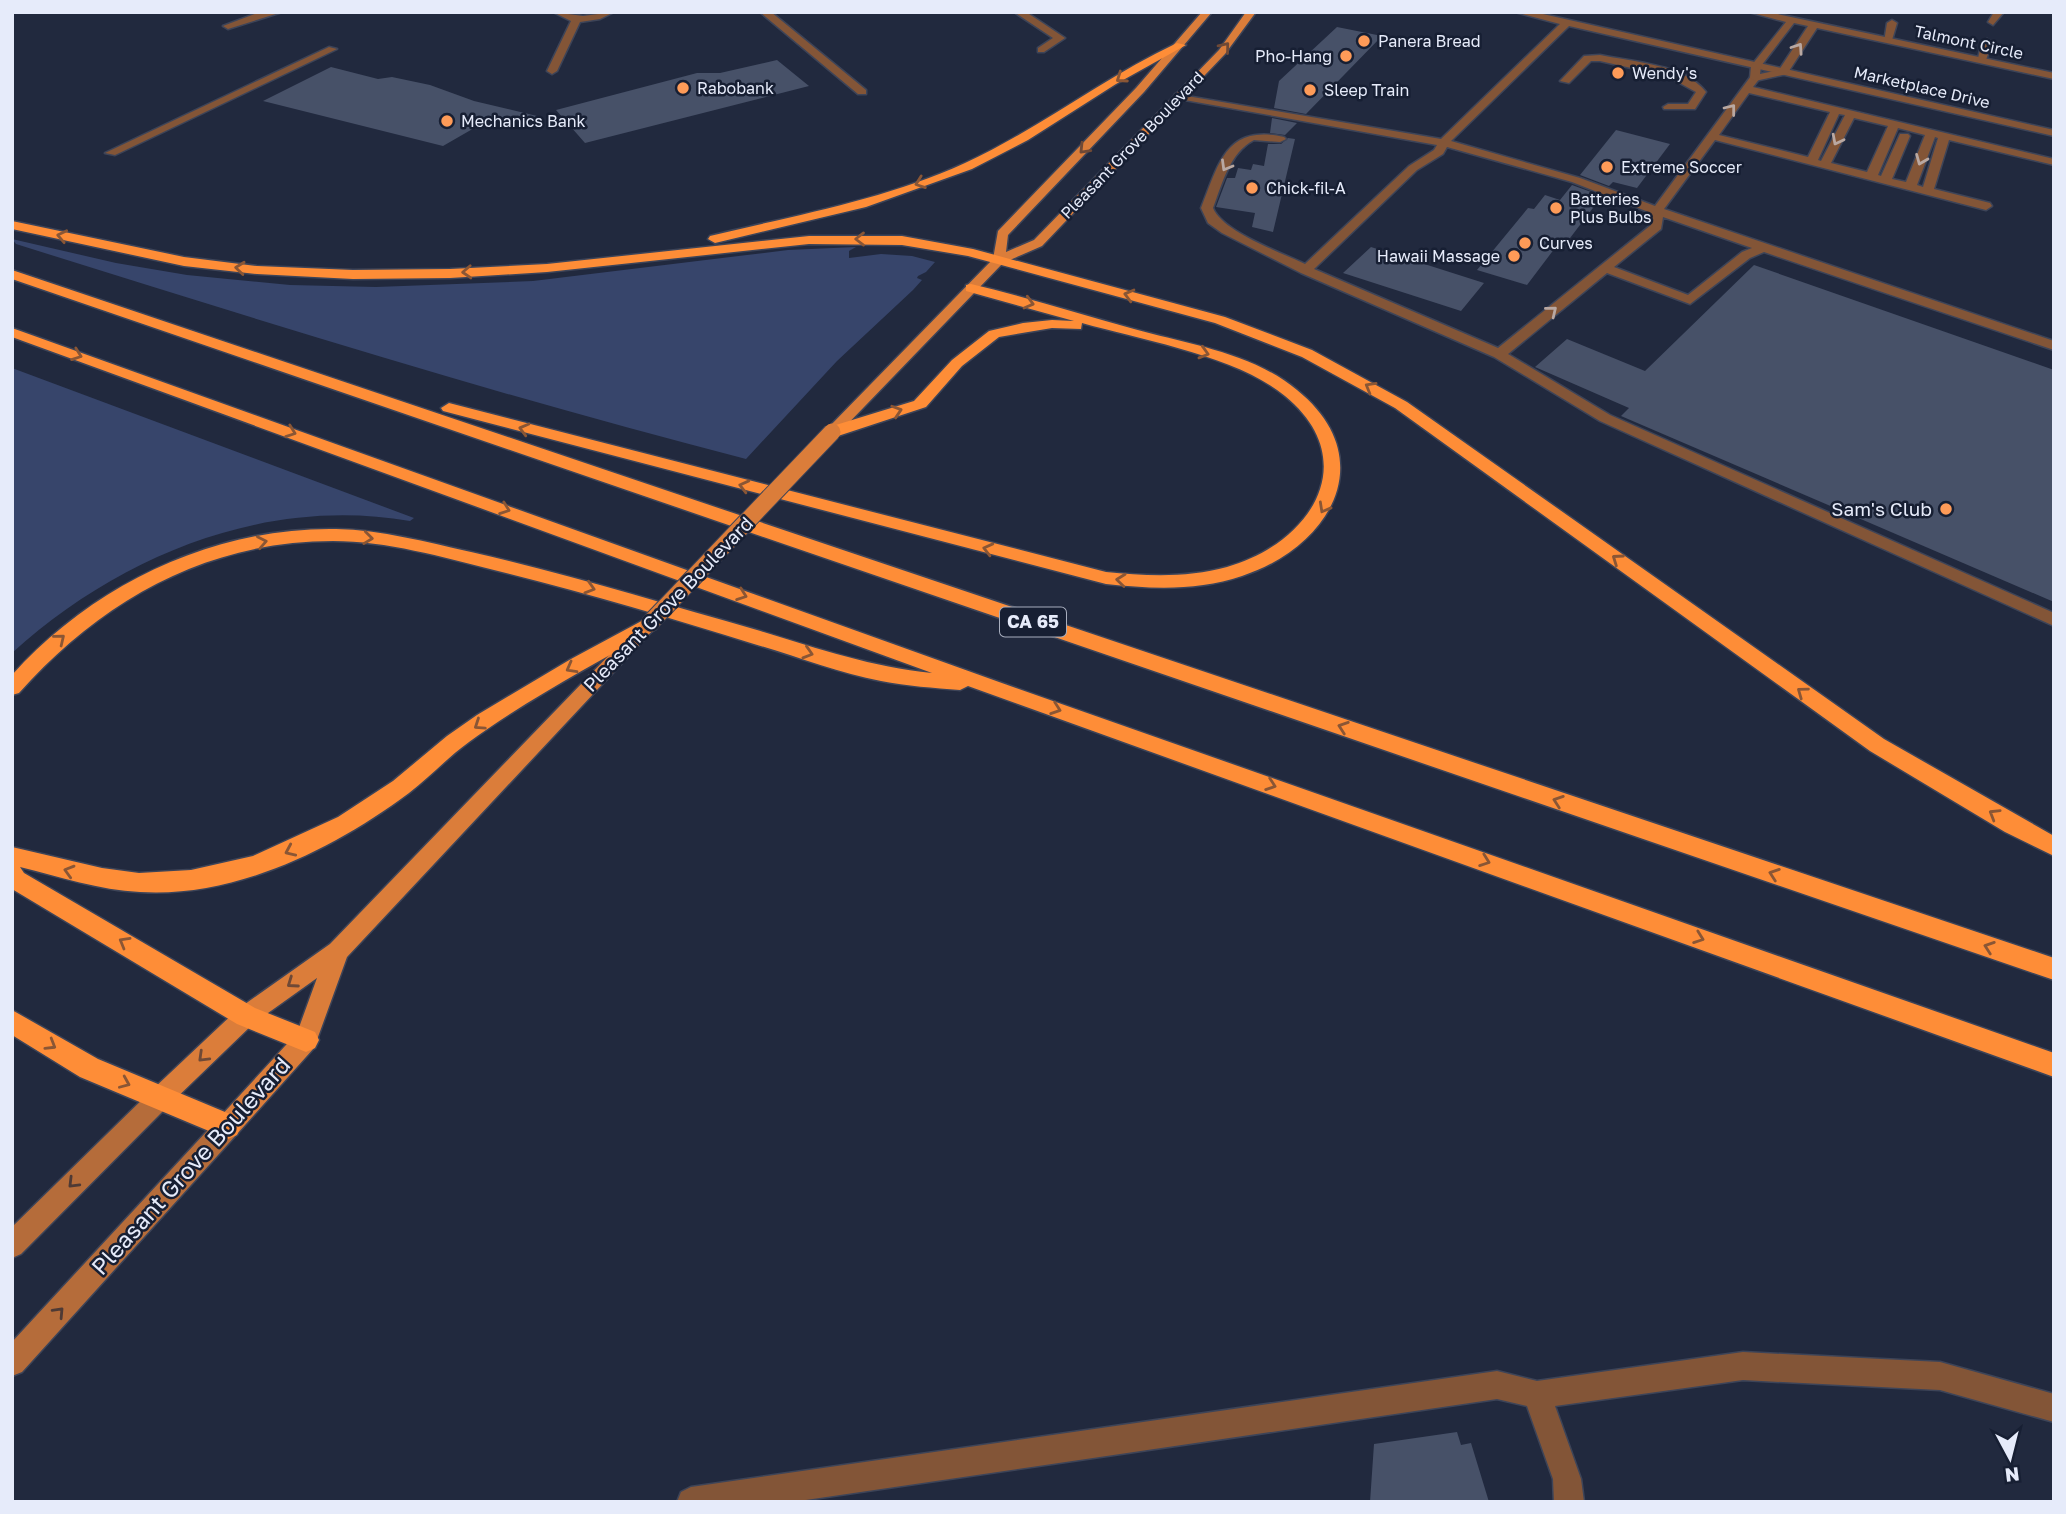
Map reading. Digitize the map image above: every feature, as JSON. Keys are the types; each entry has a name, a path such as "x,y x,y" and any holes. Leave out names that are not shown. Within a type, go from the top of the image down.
{"highway":[{"path":"536,268 714,239 784,224 893,192 998,152 1048,125 1142,62 1181,46"},
{"path":"12,225 167,258 252,269 373,274 593,265 842,239 907,241 999,260 1210,316 1273,339 1335,367 1401,405 1877,745 2013,826 2054,847"},
{"name":"CA 65","path":"12,274 2054,969"},
{"path":"256,356 543,434 1106,578 1144,583 1182,581 1220,576 1250,566 1278,553 1310,526 1330,498 1333,457 1321,428 1298,399 1254,370 971,288"},
{"path":"832,432 920,404 957,363 994,334 1052,324 1138,335"},
{"path":"12,332 992,687 2054,1065"},
{"path":"12,688 48,649 105,605 174,568 239,546 300,536 333,535 396,541 562,579 880,674 992,687"},
{"path":"12,856 112,881 158,883 245,869 326,835 362,814 402,786 459,738 536,687 649,624"},
{"path":"12,874 16,880 183,976 246,1016 306,1040"},
{"path":"12,1021 89,1069 228,1126"}],"main road":[{"name":"Pleasant Grove Boulevard","path":"999,260 1002,234 1181,46 1207,12"},
{"name":"Pleasant Grove Boulevard","path":"12,1245 246,1016 338,951 971,288 999,260 1038,243 1222,52 1251,12"},
{"name":"Pleasant Grove Boulevard","path":"12,1362 306,1040 338,951"}],"street":[{"path":"228,26 277,12"},
{"path":"558,12 561,16 577,19 592,18 609,12"},
{"path":"765,12 862,92"},
{"path":"1019,12 1060,38 1041,50"},
{"path":"1520,12 1756,66"},
{"name":"Talmont Circle","path":"1754,12 2054,76"},
{"path":"1993,22 1998,12"},
{"path":"552,71 577,19"},
{"path":"1499,354 1657,226 1657,211 1751,83 1756,66 1792,20"},
{"path":"1306,270 1413,168 1439,152 1443,143 1566,23"},
{"path":"1887,40 1892,23"},
{"path":"1751,83 1783,72 1814,25"},
{"path":"1981,60 1987,43"},
{"path":"111,153 332,49"},
{"path":"1564,81 1588,58 1600,58 1671,75 1697,85 1701,92 1691,107 1668,107"},
{"name":"Marketplace Drive","path":"1756,66 2054,133"},
{"path":"1751,83 1850,114 2054,162"},
{"path":"1179,96 1466,147 1576,180 1657,211 2054,346"},
{"path":"1812,162 1836,110"},
{"path":"1824,165 1850,114"},
{"path":"1871,177 1894,125"},
{"path":"1885,181 1907,128"},
{"path":"1910,187 1931,134"},
{"path":"1710,136 1986,206"},
{"path":"1928,191 1944,136"},
{"path":"1280,139 1252,137 1244,140 1224,164 1207,208 1212,220 1306,270 1499,354 1605,418 2054,620"},
{"path":"1606,268 1689,300 1746,255 1765,247"},
{"path":"691,1502 1497,1385 1537,1395 1742,1366 1940,1376 2054,1408"},
{"path":"1537,1395 1567,1479 1569,1502"}],"shaded area":[{"path":"12,239 116,263 187,275 290,285 376,287 533,281 788,250 856,247 849,251 849,258 881,254 912,256 935,262 918,276 917,278 922,280 913,290 837,361 746,459 562,410 379,356 16,244"},
{"path":"12,368 414,518 410,521 355,516 301,517 248,526 196,541 146,562 99,588 54,618 12,653"}],"building":[{"path":"1337,27 1382,36 1306,114 1274,108 1279,81"},
{"path":"777,60 809,86 585,143 556,110 697,73 720,73"},
{"path":"331,67 378,79 392,77 430,85 474,101 537,116 537,123 476,127 443,146 263,101"},
{"path":"1272,118 1297,123 1285,135 1270,133"},
{"path":"1616,130 1670,144 1637,188 1613,182 1609,186 1580,175"},
{"name":"Chick-fil-A","path":"1288,138 1295,139 1273,232 1252,227 1255,213 1216,207 1227,178 1235,178 1238,168 1251,170 1253,164 1264,166 1268,144 1281,144"},
{"path":"1572,185 1602,196 1564,246 1558,244 1527,285 1477,270 1528,208 1534,209 1545,195 1560,200"},
{"path":"1371,247 1484,283 1461,311 1343,273"},
{"name":"Sam's Club","path":"1754,265 2054,370 2054,602 1621,416 1629,408 1535,367 1567,339 1645,371"},
{"path":"1457,1432 1461,1445 1471,1443 1489,1502 1370,1502 1374,1444"}],"place":[{"name":"Panera Bread","path":"1364,41"},
{"name":"Pho-Hang","path":"1346,56"},
{"name":"Wendy's","path":"1618,73"},
{"name":"Rabobank","path":"683,88"},
{"name":"Sleep Train","path":"1310,90"},
{"name":"Mechanics Bank","path":"447,121"},
{"name":"Extreme Soccer","path":"1607,167"},
{"name":"Chick-fil-A","path":"1252,188"},
{"name":"Batteries Plus Bulbs","path":"1556,208"},
{"name":"Curves","path":"1525,243"},
{"name":"Hawaii Massage","path":"1514,256"},
{"name":"Sam's Club","path":"1946,509"}]}
